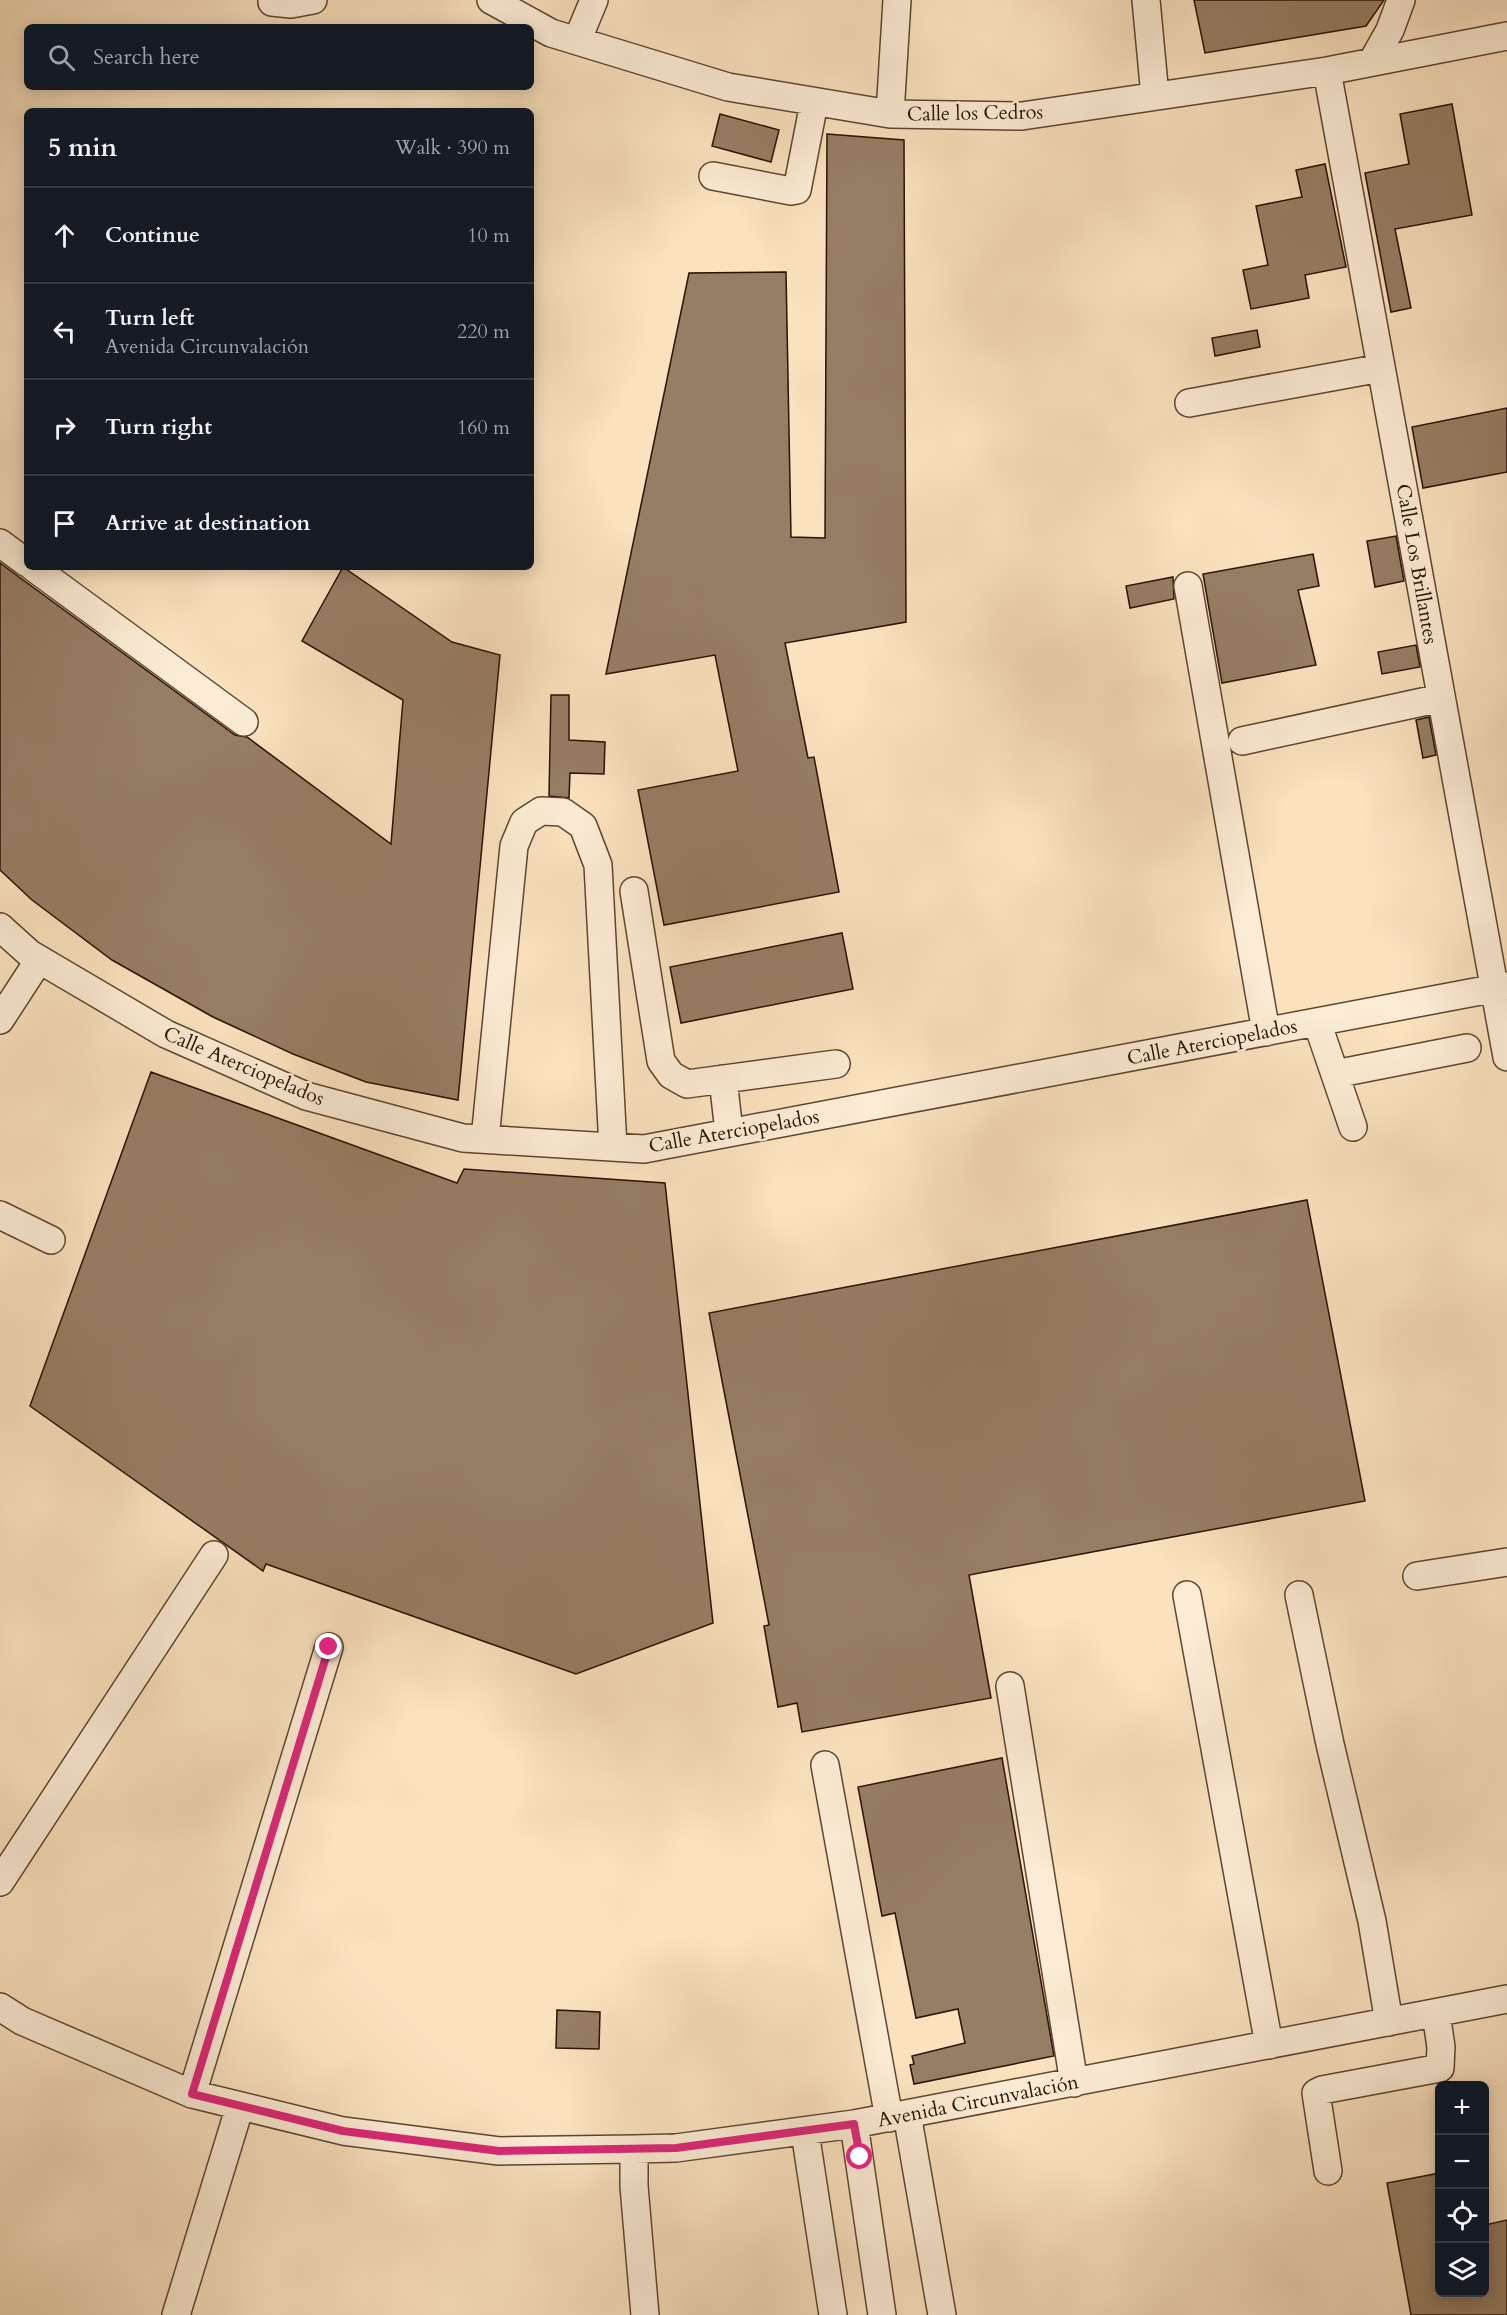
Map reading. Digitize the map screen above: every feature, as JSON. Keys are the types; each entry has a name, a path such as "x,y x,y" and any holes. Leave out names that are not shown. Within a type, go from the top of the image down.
{"street":[{"path":"272,2 291,4 313,0"},
{"name":"Calle los Cedros","path":"492,0 551,33 728,87 890,114 1022,116 1327,71 1507,36"},
{"path":"577,41 594,0"},
{"path":"890,114 897,0"},
{"path":"1146,0 1155,96"},
{"path":"1372,62 1390,30 1401,0"},
{"name":"Calle Los Brillantes","path":"1327,71 1442,698 1501,988 1507,1057"},
{"path":"713,176 791,192 797,190 814,103"},
{"path":"1189,404 1381,368"},
{"path":"0,543 24,561"},
{"path":"37,570 243,722"},
{"path":"1188,586 1266,1032"},
{"path":"1242,741 1442,698"},
{"path":"485,1139 514,846 524,822 541,810 563,813 583,826 598,865 613,1147"},
{"path":"633,891 661,1061 671,1075 687,1084 836,1064"},
{"name":"Calle Aterciopelados","path":"0,927 39,960 166,1034 306,1096 463,1138 644,1149 1501,988"},
{"path":"0,1020 39,960"},
{"path":"1317,1022 1353,1127"},
{"path":"1335,1074 1467,1048"},
{"path":"723,1079 729,1132"},
{"path":"0,1215 51,1240"},
{"path":"0,1882 214,1555"},
{"path":"1417,1576 1507,1562"},
{"path":"1187,1595 1269,2045"},
{"path":"1299,1595 1330,1744 1372,1921 1389,2022"},
{"path":"192,2094 329,1647"},
{"path":"1010,1686 1074,2083"},
{"path":"825,1765 942,2315"},
{"name":"Avenida Circunvalación","path":"0,2007 22,2021 192,2094 343,2131 499,2151 676,2148 805,2132 1074,2083 1507,1999"},
{"path":"1328,2171 1316,2093 1440,2068 1442,2047 1436,2013"},
{"path":"176,2315 240,2106"},
{"path":"854,2124 882,2315"},
{"path":"805,2132 833,2315"},
{"path":"634,2149 634,2186 645,2315"}],"building":[{"path":"1194,0 1384,0 1366,26 1205,53"},
{"path":"1452,104 1472,215 1395,229 1411,308 1391,312 1365,173 1409,164 1400,114"},
{"path":"720,114 779,130 771,162 712,146"},
{"path":"827,134 904,140 906,622 785,643 808,758 814,757 839,892 664,925 638,790 738,771 715,655 606,674 689,273 786,272 791,537 825,538"},
{"path":"1325,164 1346,267 1305,275 1309,298 1251,309 1243,270 1268,265 1256,206 1302,197 1296,170"},
{"path":"1257,330 1260,347 1215,356 1212,338"},
{"path":"1507,408 1507,472 1423,488 1412,427"},
{"path":"1396,536 1404,581 1375,587 1367,541"},
{"path":"1313,554 1319,586 1298,590 1316,665 1222,683 1203,574"},
{"path":"0,563 235,735 247,737 391,844 403,700 302,641 341,570 347,570 452,642 500,655 458,1100 366,1082 293,1054 213,1017 112,960 32,900 0,870"},
{"path":"1173,577 1174,599 1130,608 1126,586"},
{"path":"1416,645 1420,667 1382,674 1378,652"},
{"path":"551,695 569,695 569,740 605,742 604,774 570,773 569,798 549,796"},
{"path":"1429,717 1436,755 1423,758 1416,720"},
{"path":"842,933 853,989 681,1023 670,967"},
{"path":"151,1072 457,1183 464,1169 665,1183 713,1623 576,1674 266,1564 263,1571 30,1406"},
{"path":"1307,1200 1365,1501 969,1575 991,1698 802,1732 797,1703 778,1707 764,1626 769,1625 709,1313"},
{"path":"1002,1758 1054,2056 914,2084 910,2065 914,2064 912,2056 965,2043 958,2009 916,2018 895,1913 882,1916 858,1787"},
{"path":"557,2010 600,2012 599,2049 556,2048"},
{"path":"1435,2174 1435,2297 1489,2297 1489,2224 1507,2220 1507,2315 1411,2315 1387,2183"}],"route":[{"path":"329,1647 192,2094 343,2131 499,2151 676,2148 854,2124 860,2157"}]}
